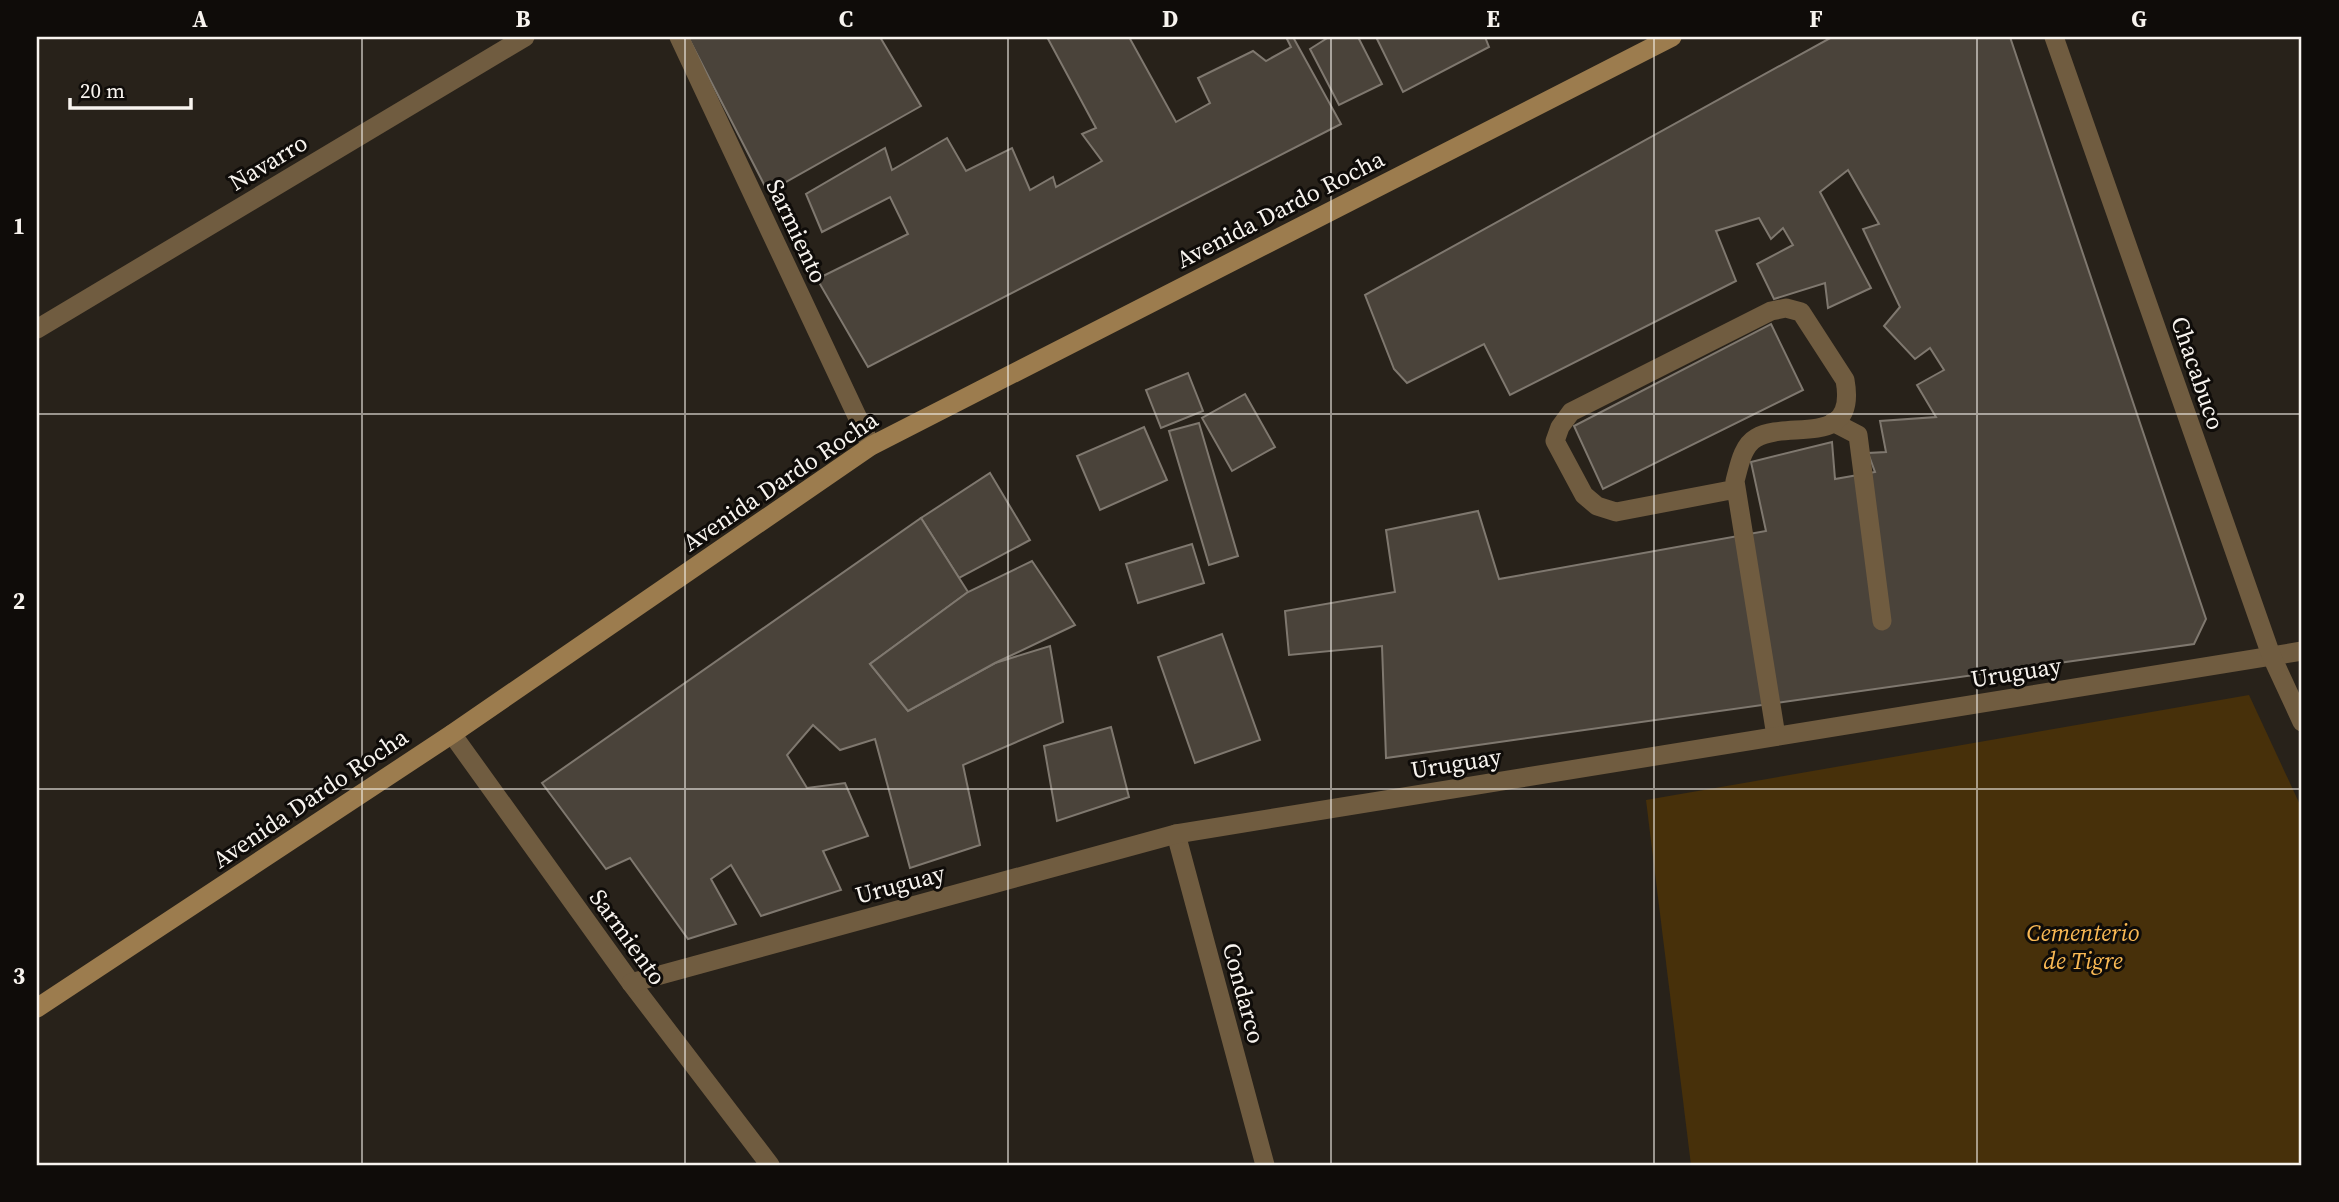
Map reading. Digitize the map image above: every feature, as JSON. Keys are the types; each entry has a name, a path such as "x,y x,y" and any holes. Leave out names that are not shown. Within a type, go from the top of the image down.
{"main road":[{"name":"Avenida Dardo Rocha","path":"37,1008 452,734 871,446 1672,37"}],"street":[{"name":"Navarro","path":"37,329 525,37"},
{"name":"Sarmiento","path":"679,37 871,446"},
{"name":"Chacabuco","path":"2054,37 2271,655 2302,722"},
{"path":"1736,489 1616,512 1597,506 1584,495 1555,441 1560,427 1571,412 1771,311 1786,308 1801,312 1845,380 1847,393 1844,411 1833,422 1817,429 1767,434 1754,438 1742,454 1735,481 1776,736"},
{"path":"1833,422 1858,435 1882,621"},
{"name":"Uruguay","path":"631,983 1176,834 2302,651"},
{"name":"Sarmiento","path":"452,734 631,983 770,1165"},
{"name":"Condarco","path":"1176,834 1265,1165"}],"green space":[{"name":"Cementerio de Tigre","path":"2249,695 2302,809 2302,1165 1691,1165 1646,800"}],"building":[{"path":"688,37 880,37 921,106 768,192"},
{"path":"1047,37 1129,37 1176,122 1210,103 1198,78 1253,51 1266,61 1291,47 1286,37 1293,37 1341,124 868,367 817,279 908,234 890,197 822,232 806,194 885,148 892,170 947,138 966,171 1012,148 1030,190 1053,177 1056,187 1102,161 1082,134 1096,128"},
{"path":"1329,37 1358,37 1382,84 1339,105 1310,49"},
{"path":"1376,37 1485,37 1489,47 1403,92"},
{"path":"1832,37 2010,37 2206,619 2194,644 1386,758 1382,646 1289,655 1285,611 1395,592 1386,530 1478,511 1499,579 1766,531 1751,462 1832,442 1835,479 1875,472 1868,453 1886,452 1880,421 1936,417 1917,385 1944,370 1930,348 1915,359 1884,326 1900,307 1863,229 1879,224 1848,170 1820,192 1871,288 1828,308 1825,283 1774,299 1757,264 1793,245 1783,228 1771,239 1759,218 1716,231 1736,281 1510,395 1484,344 1407,383 1394,369 1365,295"},
{"path":"1771,324 1803,390 1603,489 1574,426"},
{"path":"1188,373 1203,411 1161,428 1146,390"},
{"path":"1245,394 1275,447 1232,471 1202,418"},
{"path":"1199,423 1238,556 1209,565 1169,431"},
{"path":"1144,427 1167,480 1100,510 1077,456"},
{"path":"990,473 1030,540 959,578 921,518"},
{"path":"921,518 968,592 870,664 908,711 995,663 1050,646 1063,722 963,765 980,845 910,868 875,739 840,750 813,725 787,755 807,788 845,783 868,836 823,851 841,890 761,916 731,865 711,879 736,924 688,939 630,858 606,869 542,783"},
{"path":"1192,544 1204,583 1138,603 1126,564"},
{"path":"1032,561 1075,625 995,663 908,711 870,664 968,592"},
{"path":"1222,634 1260,740 1195,763 1158,657"},
{"path":"1111,727 1129,797 1057,821 1044,746"}]}
